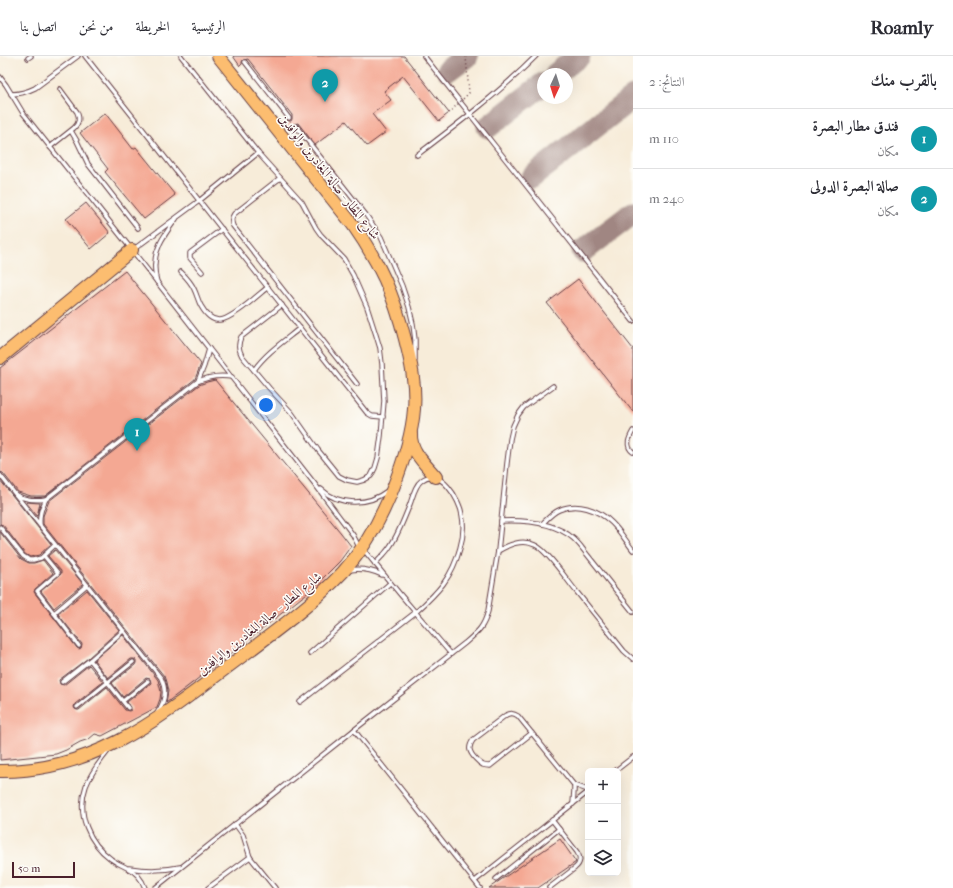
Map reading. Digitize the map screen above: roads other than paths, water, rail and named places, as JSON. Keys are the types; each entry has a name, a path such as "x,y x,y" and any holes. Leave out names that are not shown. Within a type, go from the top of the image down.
{"highway":[{"name":"شارع المطار - صالة المغادرين والوافدين","path":"0,771 16,771 48,767 72,761 113,744 185,700 295,615 343,572 372,533 394,486 403,460 409,439 414,409 414,383 411,363 399,316 380,268 353,225 218,56"},
{"path":"0,358 132,250"},
{"path":"412,422 411,438 414,448 436,477"}],"lane":[{"path":"11,94 20,94 35,88 78,56"},
{"path":"85,56 368,413 372,416 383,417"},
{"path":"181,56 258,153 302,202 321,236 344,259 353,275 367,307 380,348 384,384 384,402 378,458 371,476 364,480 357,482 347,480 339,476 318,450 292,413 242,356 239,350 241,337 282,305"},
{"path":"424,56 633,321"},
{"path":"417,155 470,115 536,56"},
{"path":"245,62 289,118"},
{"path":"0,77 23,113 232,377 314,483 353,535 361,549 451,654"},
{"path":"50,147 71,131 79,121 77,112 60,89"},
{"path":"296,126 366,215 384,242 402,286 414,324 416,352 414,383"},
{"path":"71,131 88,164 138,228"},
{"path":"132,250 199,201 258,153"},
{"path":"280,178 234,214 232,218 233,226 358,384"},
{"path":"158,283 155,270 155,256 157,249 159,243 179,216"},
{"path":"202,272 190,258 190,253 222,229"},
{"path":"181,272 190,281 200,304 208,316 214,320 230,317 268,287"},
{"path":"254,370 262,359 300,328"},
{"path":"197,382 209,349"},
{"path":"15,494 28,500 46,499 197,382 214,376 232,377"},
{"path":"155,888 451,654 482,627 486,619 498,551 513,426 524,407 553,386"},
{"path":"633,431 628,443 630,450 633,452"},
{"path":"300,702 416,612 438,592 444,584 454,566 462,539 463,527 462,514 459,505 442,480 436,477 429,477 423,479 419,484 389,548 375,564"},
{"path":"1,478 56,545 164,683 165,693 162,705 148,724"},
{"path":"314,483 325,493 339,500 353,502 368,501 382,496 394,486"},
{"path":"40,526 40,513 46,499"},
{"path":"542,524 558,510 577,506 587,508 597,512 613,523 633,550"},
{"path":"501,521 522,521 542,524 565,532 591,559 633,612"},
{"path":"0,526 25,558 34,560 41,558 56,545"},
{"path":"498,551 518,542 537,546 544,551 624,651 633,659"},
{"path":"44,556 58,573 37,591 79,646"},
{"path":"343,572 364,569 371,570 384,576"},
{"path":"310,653 390,583"},
{"path":"54,613 87,585"},
{"path":"62,682 90,660 123,630"},
{"path":"90,660 128,708"},
{"path":"77,707 133,662"},
{"path":"123,701 148,681"},
{"path":"532,733 490,766 479,763 470,750 470,745 473,740 506,715 514,713 518,716 532,733 574,785 585,790"},
{"path":"354,730 480,888"},
{"path":"113,744 86,787 83,803 84,820 90,836 100,850 112,860 135,873 145,888"},
{"path":"619,768 633,757"},
{"path":"573,804 574,785"},
{"path":"474,881 585,794"},
{"path":"549,888 579,865 580,861 580,856 552,820"},
{"path":"235,824 243,835 250,857 275,888"},
{"path":"496,879 559,829"},
{"path":"208,888 250,857"},
{"path":"128,868 155,871 182,867"}],"place":[{"name":"صالة البصرة الدولى","path":"325,102"},
{"name":"فندق مطار البصرة","path":"137,451"}]}
